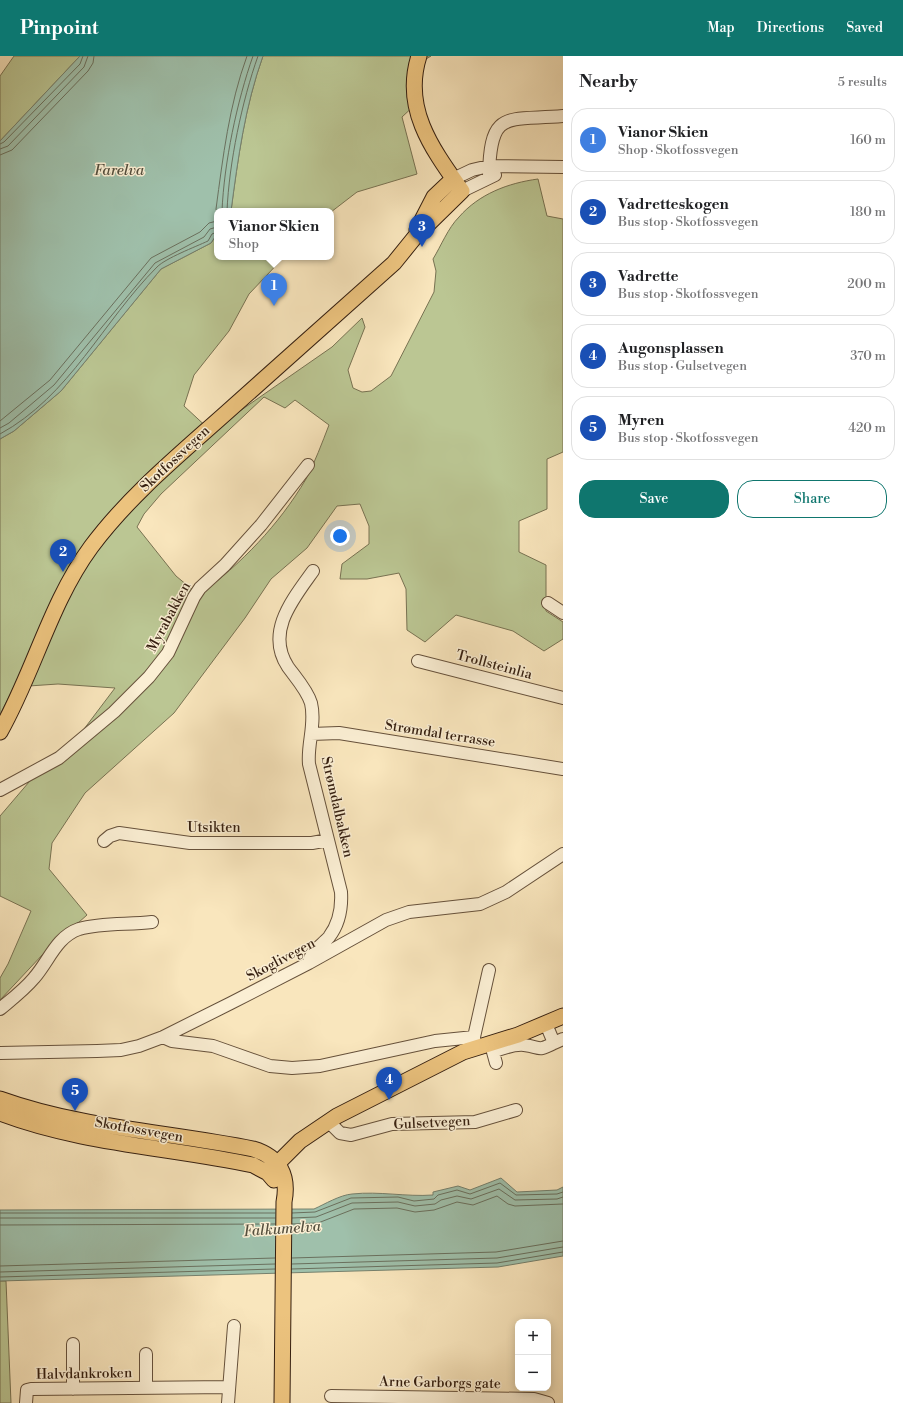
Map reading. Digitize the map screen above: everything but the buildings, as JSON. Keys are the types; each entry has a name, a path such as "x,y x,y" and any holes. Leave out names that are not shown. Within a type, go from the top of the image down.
{"main road":[{"path":"419,56 416,74 417,114 430,144 462,191"},
{"name":"Skotfossvegen","path":"415,237 419,223 434,197 453,179"},
{"name":"Skotfossvegen","path":"0,732 17,698 65,589 76,569 102,533 172,460 394,263 415,237 462,191"},
{"path":"282,1403 284,1202 287,1190 285,1178 272,1168 300,1141 328,1121 453,1057 475,1042 518,1035 563,1016"},
{"name":"Skotfossvegen","path":"0,1099 77,1120 253,1149 270,1156 272,1168 116,1143 50,1130 0,1113"}],"street":[{"path":"489,171 489,153 494,135 506,120 563,116"},
{"path":"453,179 472,170 489,171 518,167 563,167"},
{"path":"462,191 489,171"},
{"name":"Myrabakken","path":"0,790 59,758 114,712 150,677 168,653 194,596 256,531 308,465"},
{"name":"Strømdalbakken","path":"309,963 313,953 334,928 340,911 341,902 339,881 309,764 308,747 312,721 311,704 308,696 282,656 279,640 280,629 286,612 313,571"},
{"path":"548,603 563,613"},
{"name":"Trollsteinlia","path":"418,661 563,698"},
{"name":"Strømdal terrasse","path":"311,734 329,733 351,735 563,769"},
{"name":"Utsikten","path":"104,841 110,836 119,833 190,843 312,843 328,840"},
{"name":"Skoglivegen","path":"0,1053 121,1050 139,1046 163,1037 309,963 398,915 415,911 466,907 492,899 534,875 563,854"},
{"path":"0,1009 35,977 55,947 71,934 91,927 152,922"},
{"path":"163,1037 172,1041 213,1046 270,1066 292,1068 320,1066 435,1041 475,1042 489,970"},
{"path":"496,1063 493,1052 501,1049 524,1045 543,1049 558,1041 546,1024"},
{"name":"Gulsetvegen","path":"328,1121 340,1133 350,1135 392,1124 476,1122 516,1110"},
{"path":"228,1403 234,1326"},
{"path":"73,1344 73,1389"},
{"path":"146,1354 150,1388"},
{"name":"Halvdankroken","path":"26,1403 27,1390 31,1389 229,1387"},
{"name":"Arne Garborgs gate","path":"332,1396 534,1399 548,1403"}],"shaded area":[{"path":"14,56 80,56 0,141 0,76"},
{"path":"263,56 431,56 413,67 417,103 402,117 417,174 357,192 334,210 334,208 231,208 239,152 251,94"},
{"path":"538,179 547,216 563,219 563,452 547,459 547,509 519,521 519,552 546,565 546,611 563,622 563,639 544,651 513,631 456,615 425,642 407,630 406,589 399,573 367,579 340,579 342,564 369,544 369,526 360,504 337,506 307,548 271,579 245,618 174,713 85,793 52,843 49,869 87,915 44,953 0,1000 0,978 8,964 31,911 0,896 0,816 35,775 81,733 115,688 58,684 14,687 0,715 0,439 14,431 61,391 161,269 211,243 214,238 214,260 281,260 249,294 229,331 194,375 184,406 211,431 332,347 362,318 365,327 348,370 353,388 362,392 371,391 391,376 434,292 436,271 433,259 455,221 467,209 485,196 516,183","holes":["264,397 285,408 295,400 329,425 306,479 284,512 258,543 230,570 199,595 176,576 137,527 144,514 161,494"]},
{"path":"0,1281 6,1281 11,1403 0,1403"}],"water":[{"name":"Farelva","path":"80,56 263,56 251,94 247,113 239,152 231,208 214,208 214,238 211,243 161,269 61,391 14,431 0,439 0,141"},
{"name":"Falkumelva","path":"501,1178 517,1192 557,1190 563,1187 563,1256 498,1267 0,1281 0,1210 314,1209 347,1195 373,1193 433,1195 433,1192 458,1186 470,1190"}],"place":[{"name":"Vadrette","path":"422,247"},
{"name":"Vianor Skien","path":"274,306"},
{"name":"Vadretteskogen","path":"63,572"},
{"name":"Augonsplassen","path":"389,1100"},
{"name":"Myren","path":"75,1111"}]}
